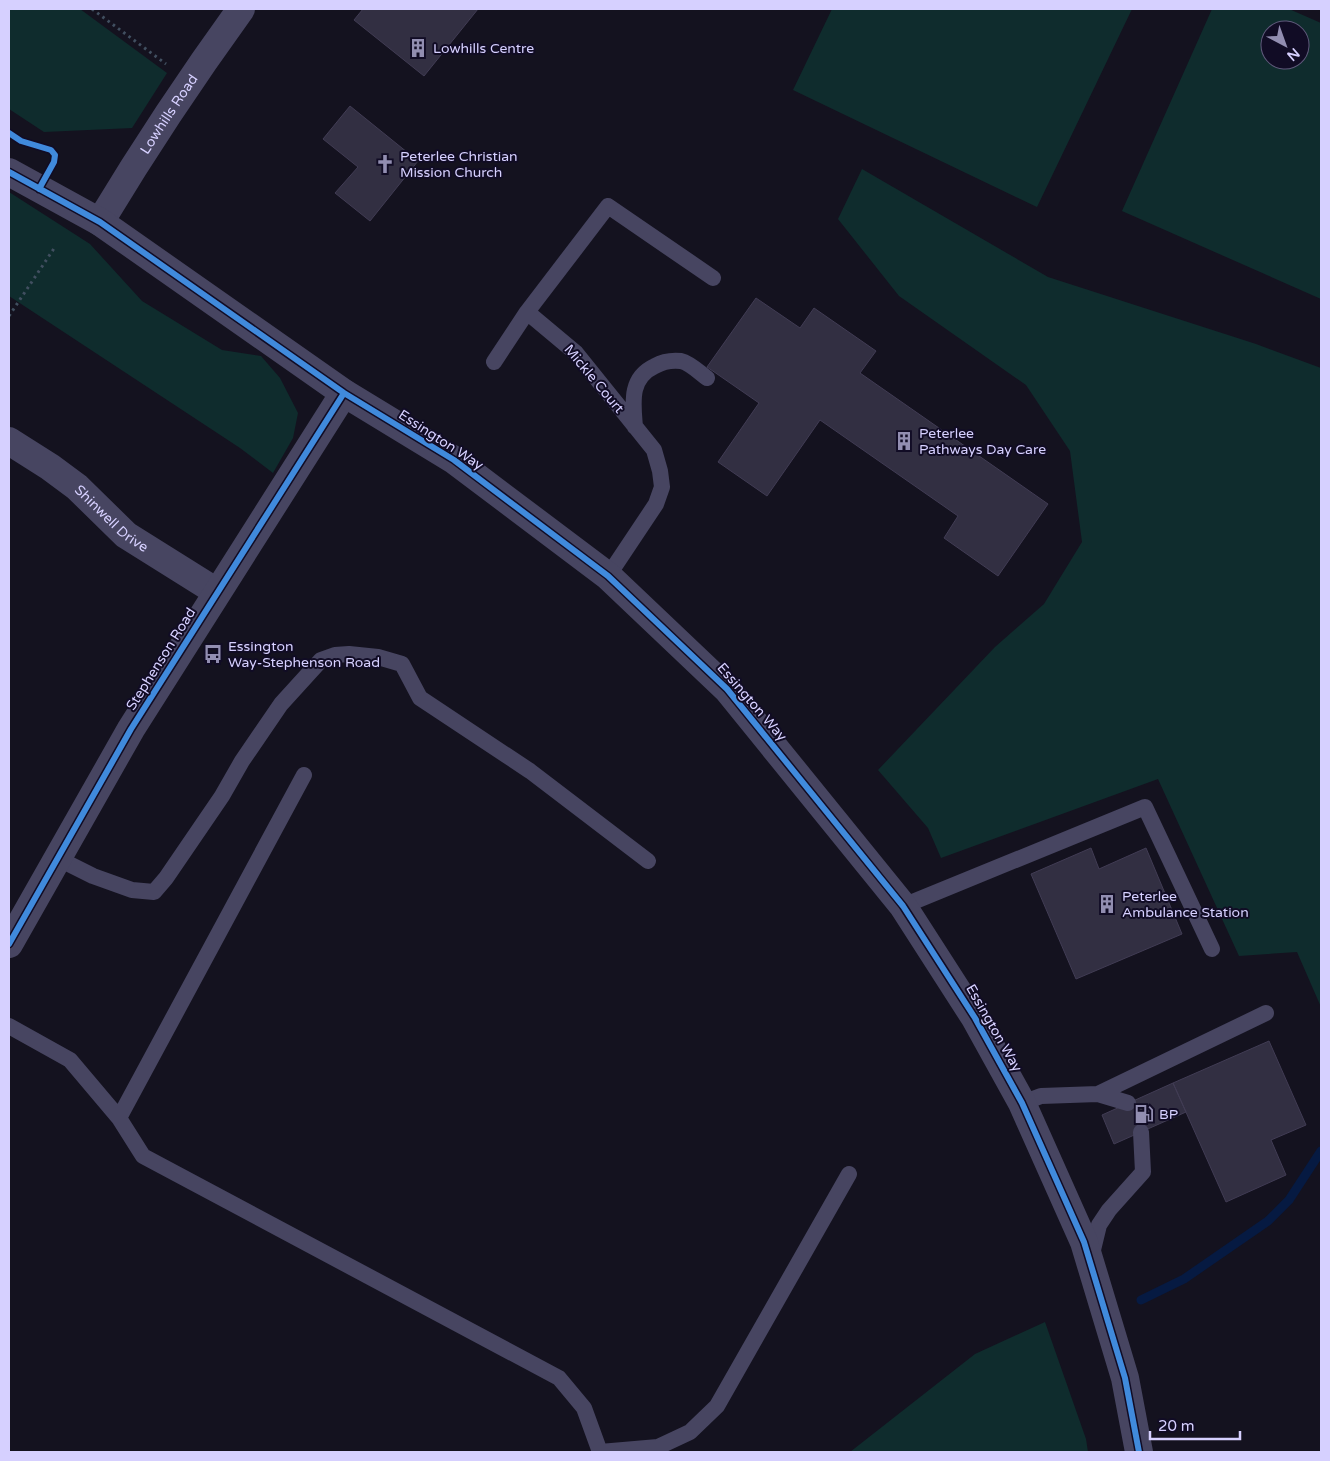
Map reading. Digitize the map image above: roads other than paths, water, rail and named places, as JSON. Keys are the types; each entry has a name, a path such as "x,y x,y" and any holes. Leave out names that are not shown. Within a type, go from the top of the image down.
{"street":[{"name":"Lowhills Road","path":"100,222 141,154 241,9"},
{"name":"Essington Way","path":"9,172 100,222 344,393 454,460 608,576 727,689 903,906 975,1018 1022,1103 1084,1242 1125,1378 1139,1452"},
{"name":"Stephenson Road","path":"9,944 131,729 344,393"},
{"name":"Shinwell Drive","path":"9,441 77,487 126,535 217,592"}],"lane":[{"path":"494,362 527,312 608,206 713,278"},
{"name":"Mickle Court","path":"527,312 576,353 654,450 660,470 662,487 656,504 608,576"},
{"path":"635,427 633,399 637,381 646,370 663,362 682,361 707,378"},
{"path":"57,858 93,876 132,890 154,892 222,796 242,761 281,704 321,660 335,655 349,654 378,657 402,664 420,698 530,771 648,861"},
{"path":"119,1118 304,775"},
{"path":"903,906 1145,808 1212,949"},
{"path":"1098,1094 1266,1013"},
{"path":"9,1026 70,1060 119,1118 143,1156 560,1378 584,1408 600,1452 658,1447 690,1432 717,1406 849,1174"},
{"path":"1022,1103 1041,1096 1098,1094 1128,1103"},
{"path":"1090,1262 1099,1225 1109,1210 1143,1172 1141,1132"}],"waterway":[{"path":"1141,1300 1184,1279 1268,1221 1289,1200 1321,1151"}],"place":[{"name":"Lowhills Centre","path":"418,48"},
{"name":"Peterlee Christian Mission Church","path":"385,164"},
{"name":"Peterlee Pathways Day Care","path":"904,441"},
{"name":"Essington Way-Stephenson Road","path":"213,654"},
{"name":"Peterlee Ambulance Station","path":"1107,904"},
{"name":"BP","path":"1144,1114"}]}
